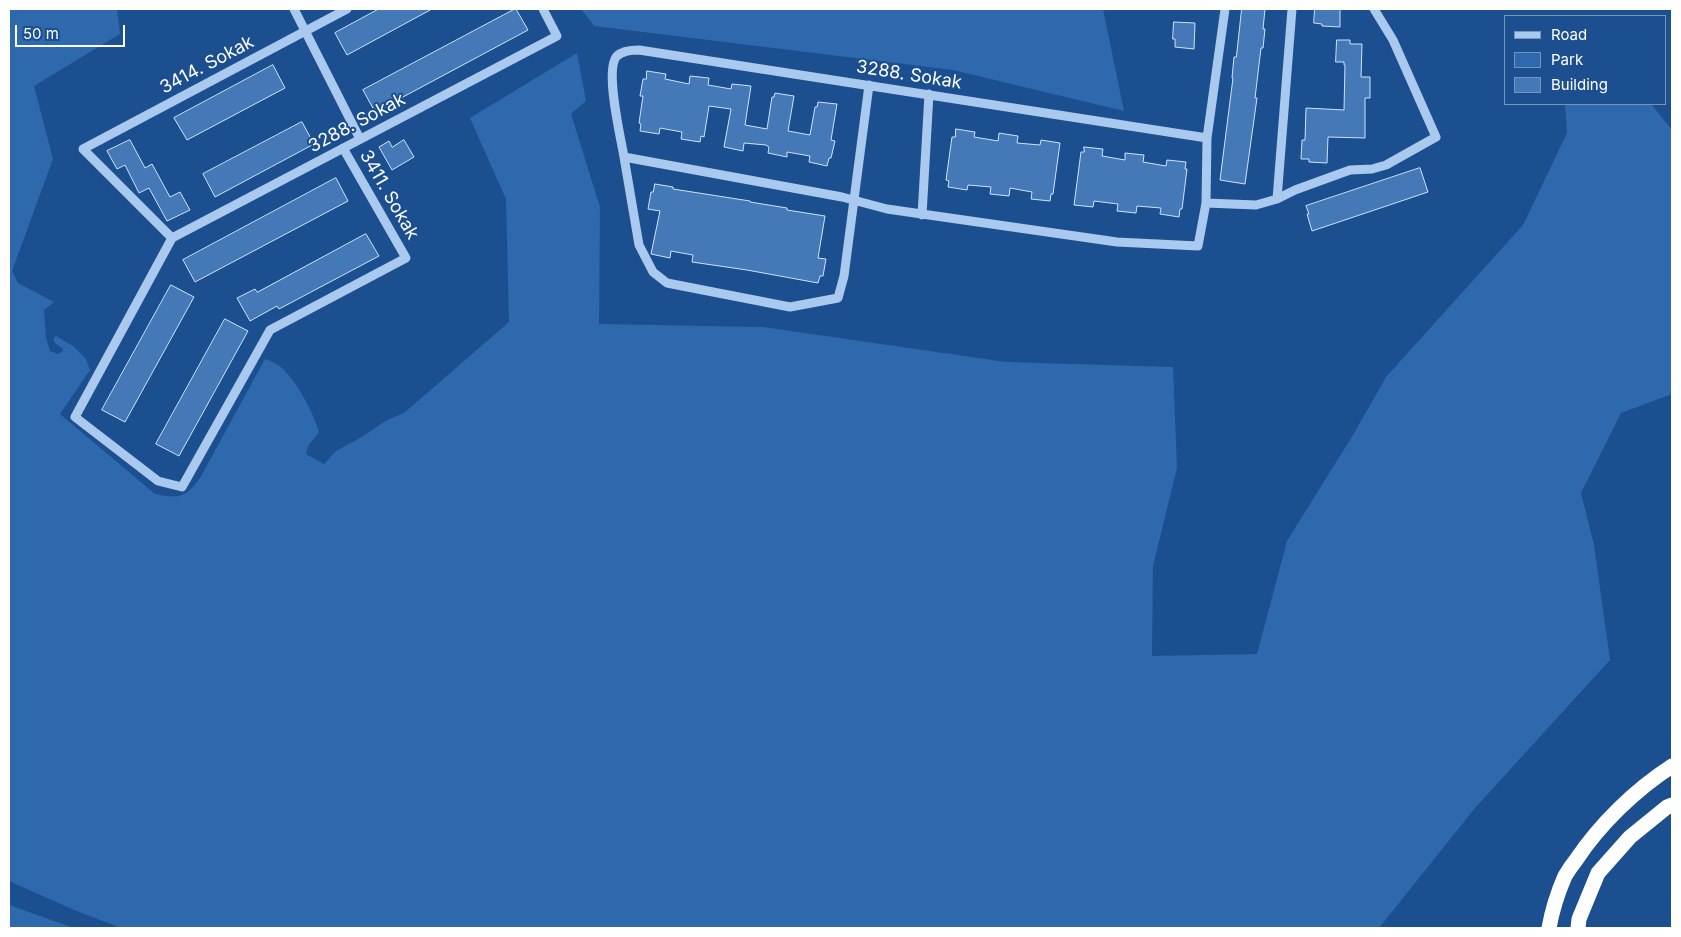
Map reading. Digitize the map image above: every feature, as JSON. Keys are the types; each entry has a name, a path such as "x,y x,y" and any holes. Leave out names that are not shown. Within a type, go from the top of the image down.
{"highway":[{"path":"1549,928 1566,875 1590,839 1625,804 1672,766"},
{"path":"1578,928 1579,919 1598,873 1630,837 1666,807 1672,805"}],"street":[{"name":"3411. Sokak","path":"294,9 360,139"},
{"name":"3414. Sokak","path":"172,238 84,149 347,9"},
{"name":"3288. Sokak","path":"172,238 557,36 543,9"},
{"path":"869,85 853,200 844,276 838,298 790,306 781,305 668,283 653,272 639,245 624,157 853,200 887,210 1117,242 1198,246 1206,203 1207,138 1225,9"},
{"path":"1277,199 1292,9"},
{"path":"1206,203 1256,205 1277,199 1295,190 1350,170 1386,166 1436,137 1393,40 1374,9"},
{"name":"3288. Sokak","path":"624,157 614,98 612,65 618,56 632,50 1207,138"},
{"path":"922,215 929,94"},
{"name":"3411. Sokak","path":"172,238 75,417 158,481 182,487 270,330 406,258 343,148"}],"green space":[{"path":"9,9 117,9 120,34 34,86 53,159 12,271 18,283 54,302 44,310 46,338 50,351 58,354 63,351 55,343 53,338 56,336 73,346 86,359 90,370 60,414 155,494 181,495 195,485 265,359 282,368 288,374 304,398 319,432 308,446 306,454 324,464 336,451 387,420 404,413 509,322 506,199 470,118 577,53 586,101 571,114 600,207 599,324 763,327 1006,362 1173,367 1177,468 1153,566 1152,656 1257,654 1287,541 1353,435 1386,377 1523,225 1567,133 1565,105 1652,105 1672,130 1672,394 1621,413 1581,493 1594,545 1610,660 1475,808 1379,928 121,928 74,910 9,881"},
{"path":"581,9 1103,9 1124,111 953,70 594,26"},
{"path":"9,905 74,928 9,928"}],"building":[{"path":"379,9 432,9 347,55 335,33"},
{"path":"515,9 528,30 375,112 363,90"},
{"path":"1242,9 1265,9 1263,48 1261,48 1255,98 1257,98 1245,184 1220,180 1234,57 1236,57"},
{"path":"1315,9 1340,9 1340,27 1322,26 1322,24 1314,23"},
{"path":"1174,22 1195,23 1194,49 1175,47 1175,39 1173,39"},
{"path":"1337,40 1350,40 1350,44 1362,44 1361,77 1370,77 1370,98 1365,98 1365,138 1328,137 1327,163 1309,162 1309,159 1301,159 1302,140 1305,140 1306,108 1344,110 1345,65 1344,62 1336,62"},
{"path":"273,65 285,88 187,140 174,118"},
{"path":"647,71 666,74 665,79 689,84 690,76 709,78 708,85 731,89 732,84 751,86 745,125 767,129 772,97 774,97 775,93 794,96 788,131 810,135 815,107 817,107 818,102 837,104 831,140 835,141 827,166 809,162 810,156 787,152 787,157 768,153 769,147 766,145 744,143 743,151 724,147 731,109 709,106 704,137 701,136 700,142 681,139 682,132 660,128 659,134 640,131 641,124 639,123 643,96 640,96 643,79 646,79"},
{"path":"302,122 314,144 215,197 203,174"},
{"path":"956,129 975,132 974,137 998,141 999,133 1018,136 1017,143 1040,145 1041,140 1060,143 1053,194 1051,194 1050,201 1031,199 1032,192 1010,188 1009,196 990,194 991,187 968,185 967,190 948,187 949,181 946,180 952,137 955,137"},
{"path":"130,140 145,168 152,164 170,197 180,192 190,210 167,221 149,188 139,193 125,165 117,169 107,151"},
{"path":"404,140 414,157 392,170 379,147 389,141 392,147"},
{"path":"1084,147 1103,149 1102,156 1125,160 1125,153 1144,155 1143,162 1166,166 1167,160 1186,162 1185,169 1187,169 1182,209 1180,209 1179,217 1160,214 1161,208 1137,206 1136,213 1117,211 1118,204 1094,201 1093,207 1074,205 1081,152 1084,152"},
{"path":"1420,168 1428,192 1312,231 1306,206"},
{"path":"336,178 348,201 195,282 183,260"},
{"path":"655,184 673,187 673,189 750,201 787,208 787,210 825,216 818,258 826,259 823,276 820,276 818,283 692,262 693,255 671,251 670,258 651,254 660,211 648,209 651,192 653,192"},
{"path":"366,234 379,256 279,309 277,306 250,321 237,298 255,289 257,292"},
{"path":"171,285 194,297 125,422 102,410"},
{"path":"225,319 248,331 179,456 156,444"}]}
